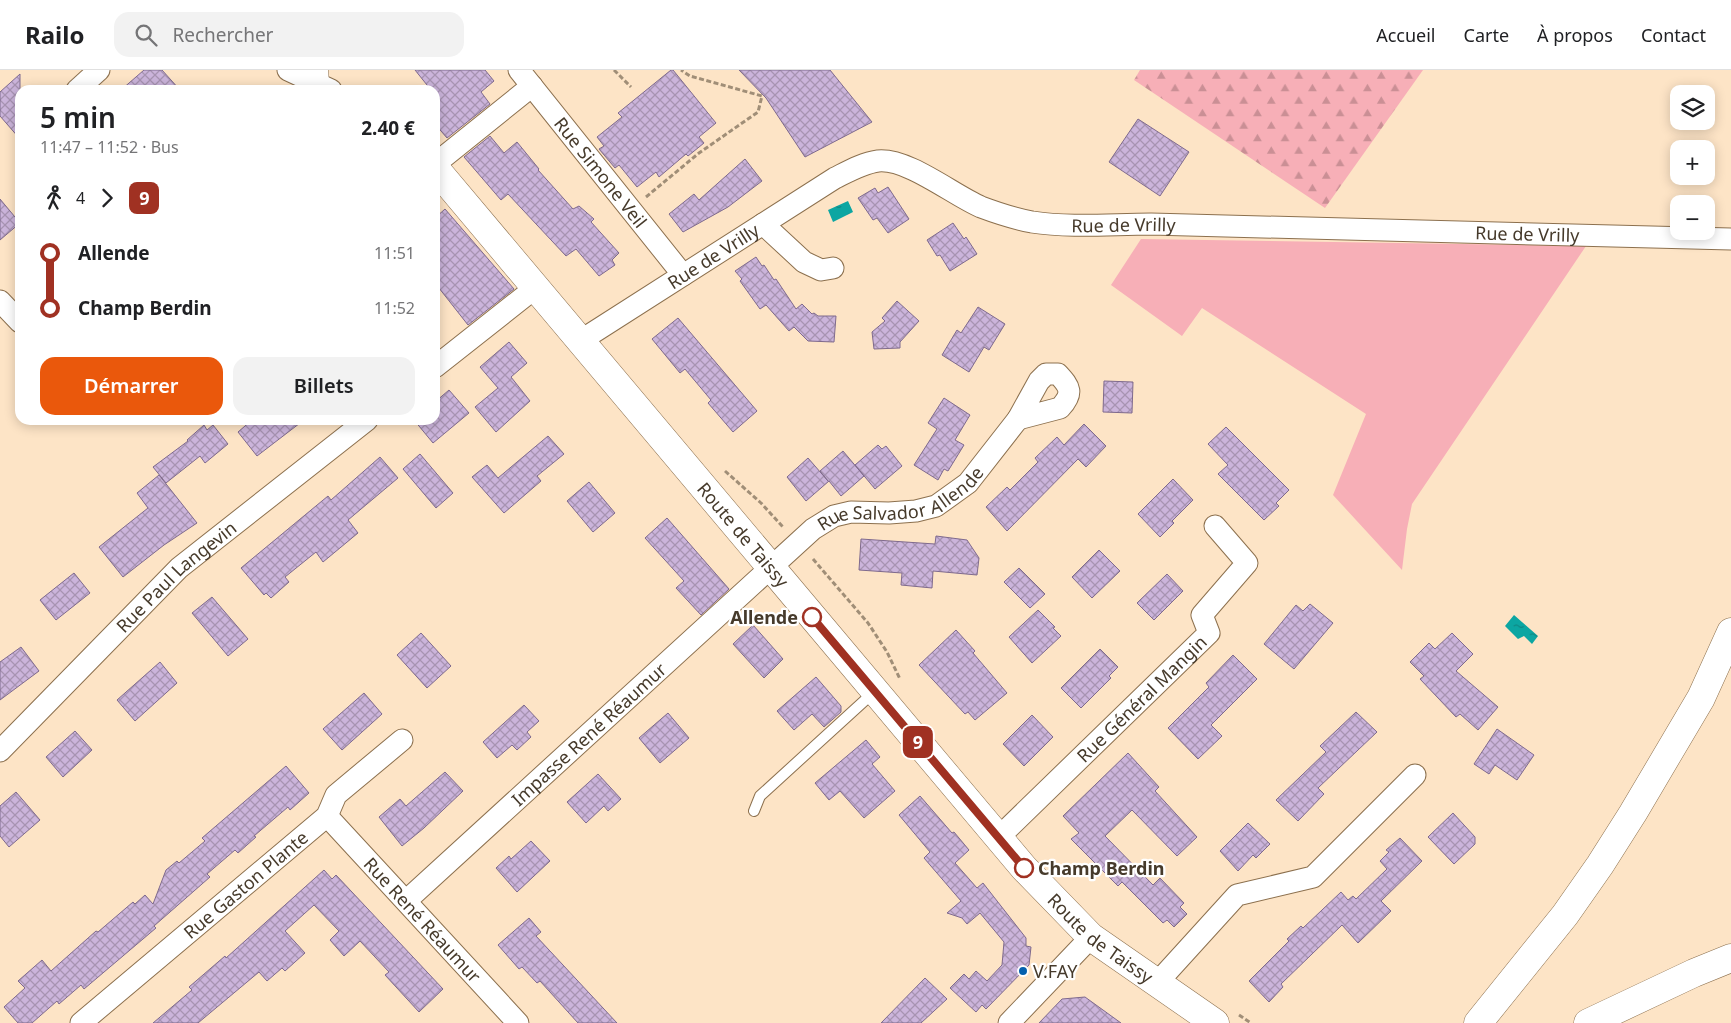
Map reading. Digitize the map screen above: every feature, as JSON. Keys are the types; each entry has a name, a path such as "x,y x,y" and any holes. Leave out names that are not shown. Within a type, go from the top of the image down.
{"main road":[{"name":"Route de Taissy","path":"440,174 1024,868 1090,937 1157,983 1225,1017"},
{"path":"1701,698 1731,632"},
{"path":"1478,1023 1564,915 1600,865 1701,698 1731,657"},
{"path":"1588,1023 1694,973 1731,958"}],"street":[{"path":"82,85 99,70"},
{"path":"288,70 320,81"},
{"path":"440,159 526,78"},
{"name":"Rue Simone Veil","path":"526,78 683,275"},
{"name":"Rue de Vrilly","path":"580,341 835,178 864,164 879,161 893,162 911,169 981,207 1033,222 1731,239"},
{"path":"762,224 804,262 821,270 833,268"},
{"path":"440,363 535,288"},
{"path":"0,301 15,317"},
{"name":"Rue Salvador Allende","path":"770,567 820,524 834,516 851,512 889,513 916,511 936,506 968,483 1018,419"},
{"name":"Rue Paul Langevin","path":"0,751 180,568 361,425"},
{"name":"Rue Général Mangin","path":"998,838 1209,632 1202,615 1247,563 1215,526"},
{"name":"Impasse René Réaumur","path":"406,900 770,567"},
{"name":"Rue Gaston Plante","path":"81,1023 327,816 336,795 402,740"},
{"path":"1157,983 1237,895 1313,877 1415,775"},
{"name":"Rue René Réaumur","path":"327,816 518,1023"},
{"path":"1009,1023 1090,937"}],"lane":[{"path":"754,811 760,796 874,691"}],"path":[{"path":"614,70 631,87"},
{"path":"630,210 699,153 758,112 762,96 690,76 681,70"},
{"path":"695,149 699,153"},
{"path":"721,467 761,502 868,623 887,652 901,681"},
{"path":"1225,1017 1251,1023"}],"green space":[{"path":"1140,70 1423,70 1325,208 1134,80"},
{"path":"1141,239 1586,246 1412,504 1402,570 1333,495 1366,414 1202,308 1182,336 1111,285"}],"water":[{"path":"848,201 853,212 833,222 828,210"},
{"path":"1514,615 1538,636 1532,644 1524,636 1518,639 1505,626"}],"building":[{"path":"144,70 162,70 176,85 127,85"},
{"path":"415,70 485,70 494,81 481,92 490,104 447,138 440,130 440,85 427,85"},
{"path":"673,70 716,123 699,137 704,143 688,156 686,154 659,177 656,172 637,187 619,165 615,168 599,149 604,146 597,137 622,117 618,113"},
{"path":"739,70 830,70 872,122 805,157 766,98"},
{"path":"20,74 20,85 15,85 15,133 0,116 0,92"},
{"path":"1138,119 1189,152 1160,196 1109,162"},
{"path":"490,136 504,153 517,142 538,170 573,209 579,206 594,219 591,222 619,253 612,260 615,265 599,276 576,249 566,256 508,194 501,200 464,157"},
{"path":"745,159 762,181 728,207 683,232 669,214 694,194 699,200"},
{"path":"888,187 909,219 888,233 877,218 873,220 858,198 875,188 878,193"},
{"path":"0,199 15,217 15,227 0,240"},
{"path":"445,209 514,289 468,325 440,289 440,214"},
{"path":"953,223 964,239 966,237 977,254 950,271 940,255 937,256 927,240"},
{"path":"756,257 774,280 776,279 796,309 802,304 812,314 836,316 834,342 808,341 794,327 789,331 766,305 760,309 735,271"},
{"path":"897,301 919,321 900,342 900,348 874,349 872,332 885,321 882,318"},
{"path":"978,307 1005,324 989,350 984,347 969,372 942,355 957,330 961,333"},
{"path":"678,318 757,411 733,432 708,403 711,400 685,369 680,373 652,339"},
{"path":"509,342 527,363 511,377 530,401 496,432 475,407 498,388 480,367"},
{"path":"1104,381 1133,382 1132,413 1103,412"},
{"path":"449,390 469,413 433,443 418,425 440,425 440,398"},
{"path":"944,398 970,415 955,440 964,445 948,471 944,469 938,480 914,465 937,429 928,423"},
{"path":"1084,424 1106,446 1086,467 1078,459 1007,531 986,507 1007,487 1010,490 1038,462 1035,458 1057,437 1064,445"},
{"path":"204,425 207,430 213,425 228,444 205,463 200,456 166,483 153,467 188,441"},
{"path":"246,425 297,425 257,456 238,432"},
{"path":"1226,427 1289,490 1276,503 1279,506 1264,520 1218,474 1228,465 1208,444"},
{"path":"548,436 564,454 537,476 541,481 504,513 472,477 487,465 498,478"},
{"path":"878,445 882,449 886,446 902,466 875,489 855,465"},
{"path":"843,451 864,476 841,496 829,481 806,501 787,477 808,458 828,481 820,471"},
{"path":"420,454 453,493 436,508 403,469"},
{"path":"380,457 398,478 348,520 358,533 323,562 316,552 285,577 289,582 271,598 266,593 264,595 241,568 328,496 331,500"},
{"path":"159,475 197,523 164,545 123,577 99,547 148,508 137,493"},
{"path":"1173,479 1193,500 1172,521 1174,523 1160,537 1138,514"},
{"path":"589,482 615,513 593,532 567,501"},
{"path":"667,518 729,589 701,615 676,588 684,581 645,538"},
{"path":"936,536 967,540 979,558 977,575 933,571 932,588 901,585 902,573 859,570 861,539 935,544"},
{"path":"1099,550 1120,571 1092,598 1072,577"},
{"path":"1019,568 1045,594 1030,608 1004,582"},
{"path":"74,573 90,593 56,620 40,600"},
{"path":"1167,574 1183,591 1154,620 1137,603"},
{"path":"212,597 248,639 228,656 192,613"},
{"path":"1310,604 1333,623 1294,669 1264,644 1296,605 1303,611"},
{"path":"1038,610 1061,636 1032,663 1009,637"},
{"path":"753,625 783,659 764,678 733,644"},
{"path":"956,630 975,651 973,653 1007,693 975,720 968,712 965,714 919,665"},
{"path":"421,633 451,666 427,688 397,655"},
{"path":"1452,633 1473,654 1456,671 1498,707 1478,730 1460,714 1456,717 1420,679 1424,676 1410,662 1429,643 1435,649"},
{"path":"21,647 39,671 0,700 0,662"},
{"path":"1100,649 1118,667 1109,676 1111,678 1081,708 1061,688"},
{"path":"1233,655 1257,679 1211,725 1222,736 1198,759 1168,728 1209,687 1206,683"},
{"path":"160,662 177,683 135,721 117,700"},
{"path":"816,677 841,706 841,712 824,727 812,714 794,730 777,711"},
{"path":"364,693 382,714 342,750 323,729"},
{"path":"524,705 539,721 527,732 531,737 517,750 512,745 497,758 483,742"},
{"path":"1356,712 1377,732 1318,788 1324,794 1298,821 1276,800 1326,752 1320,746"},
{"path":"668,713 689,738 660,763 639,738"},
{"path":"1032,715 1053,737 1024,766 1003,744"},
{"path":"1497,729 1534,755 1517,780 1495,765 1489,774 1474,764"},
{"path":"75,731 92,750 63,777 46,757"},
{"path":"866,740 880,757 872,764 895,791 864,818 840,791 829,800 815,783"},
{"path":"1128,753 1159,787 1155,791 1197,837 1177,856 1132,810 1105,836 1153,885 1160,878 1184,903 1180,907 1187,914 1174,927 1167,920 1163,923 1122,882 1118,886 1071,839 1079,833 1063,816"},
{"path":"286,766 309,793 290,810 288,807 254,836 256,837 238,853 235,850 207,874 210,877 154,926 156,928 84,989 81,985 59,1004 57,1001 32,1023 18,1023 4,1007 25,988 18,981 42,960 51,971 96,931 98,932 133,902 135,904 145,895 153,904 166,870 177,861 179,863 205,841 202,838"},
{"path":"445,772 463,791 402,846 379,817 400,799 406,806"},
{"path":"598,774 621,799 608,811 604,806 586,823 567,802"},
{"path":"16,792 40,820 9,847 0,836 0,806"},
{"path":"920,796 969,850 955,863 977,888 983,883 1026,938 1026,946 1031,947 1029,965 986,1009 982,1005 976,1012 950,988 964,974 969,979 976,971 987,981 1002,965 1004,942 980,913 967,924 962,918 947,913 961,901 924,858 930,852 899,815"},
{"path":"1453,813 1475,837 1475,844 1454,864 1428,837"},
{"path":"1248,823 1270,844 1256,858 1253,855 1238,871 1220,851"},
{"path":"1400,838 1422,861 1381,901 1391,911 1358,943 1342,925 1281,984 1283,987 1269,1002 1249,981 1289,941 1287,939 1301,926 1303,928 1341,892 1348,900 1353,896 1356,899 1387,869 1380,861 1389,852 1386,850"},
{"path":"531,841 550,861 517,892 496,868 509,856 511,859"},
{"path":"324,870 332,879 336,875 443,989 419,1012 385,975 389,972 360,941 344,956 330,940 339,931 314,905 285,931 305,953 285,971 282,968 267,981 259,972 198,1023 153,1023 192,990 189,987 225,956 226,958"},
{"path":"529,918 541,932 536,936 617,1023 578,1023 540,981 537,983 522,967 519,969 498,945"},
{"path":"925,978 947,999 921,1023 881,1023"},
{"path":"1085,997 1121,1023 1039,1023 1062,999"}],"bus line":[{"name":"9","path":"812,617 1024,868"}],"place":[{"name":"Allende","path":"812,617"},
{"name":"Champ Berdin","path":"1024,868"},
{"name":"V.FAY","path":"1023,971"}]}
